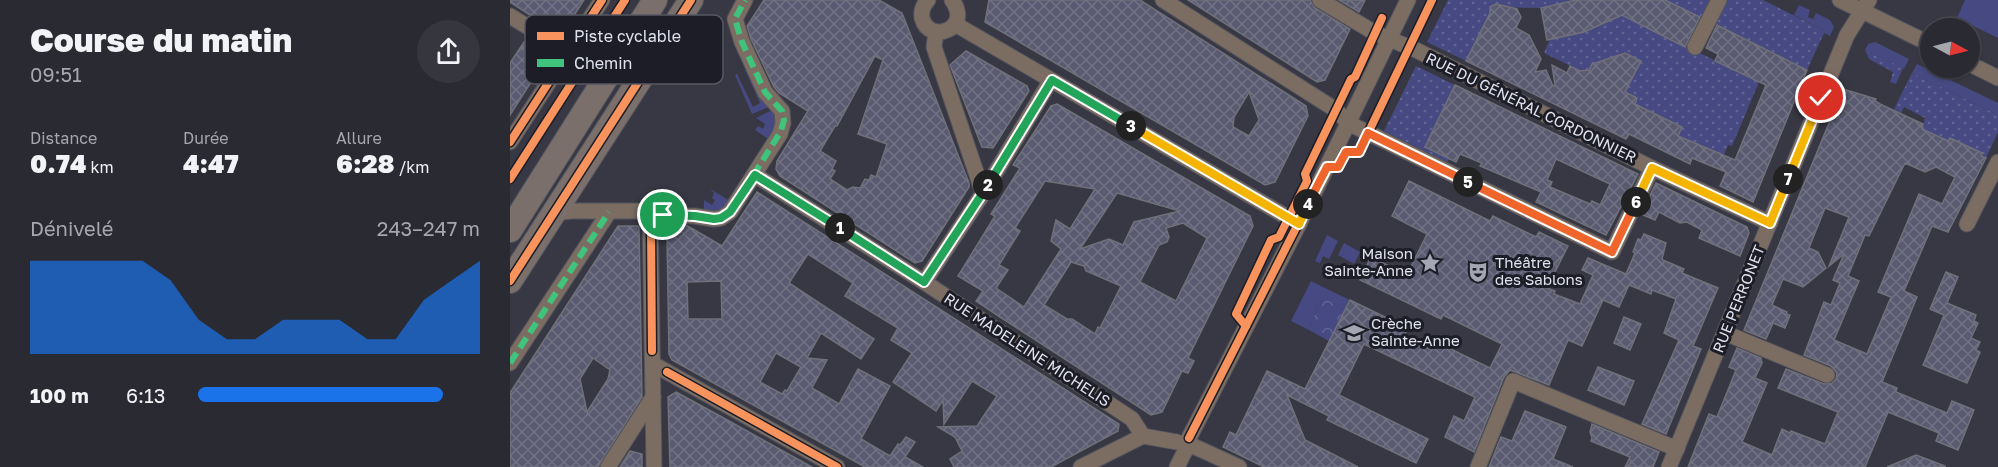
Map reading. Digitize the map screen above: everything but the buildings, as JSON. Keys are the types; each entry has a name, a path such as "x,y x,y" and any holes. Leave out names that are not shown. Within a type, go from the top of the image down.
{"main road":[{"path":"646,15 655,0"},
{"path":"681,15 691,0"},
{"path":"510,230 602,84"},
{"path":"510,281 637,84"}],"street":[{"path":"592,15 602,0"},
{"path":"554,213 650,211 663,215 719,219 730,212 782,131 783,117 781,108 765,92 742,42 735,19 745,0"},
{"path":"923,1 923,21 928,28 936,32 950,29 955,24 958,15 957,7 952,0"},
{"path":"1163,0 1336,110 1348,123 1612,252 1652,168"},
{"name":"RUE DU GÉNÉRAL CORDONNIER","path":"1320,0 1388,40 1416,50 1652,168 1770,223"},
{"path":"1177,467 1186,444 1299,224 1408,0"},
{"path":"1695,47 1719,0"},
{"path":"1840,0 1865,5 1920,38"},
{"name":"RUE PERRONET","path":"1669,467 1850,28 1865,5"},
{"path":"510,16 525,25"},
{"path":"955,24 1299,224"},
{"path":"936,32 934,47 983,193"},
{"path":"1980,68 1998,78"},
{"path":"924,282 983,193 1052,80"},
{"path":"510,142 548,84"},
{"path":"1967,224 1998,162"},
{"name":"RUE MADELEINE MICHELIS","path":"755,175 924,282 1132,419 1143,436"},
{"path":"650,211 654,467"},
{"path":"510,363 609,212"},
{"path":"1725,333 1827,375"},
{"path":"653,364 837,467"},
{"path":"1478,467 1513,381 1677,449"},
{"path":"608,467 653,397"},
{"path":"1081,467 1143,436 1186,444 1239,467"}],"green space":[{"path":"1448,0 1575,0 1541,8 1490,7 1490,13 1466,61 1427,42"},
{"path":"1665,0 1763,0 1825,31 1807,70"},
{"path":"1965,0 1998,0 1998,38 1980,29 1980,18 1957,18"},
{"path":"1799,5 1810,10 1808,17 1813,19 1816,13 1830,20 1834,27 1830,36 1794,15"},
{"path":"1622,15 1759,82 1732,146 1728,145 1724,155 1678,136 1682,127 1635,104 1637,98 1625,92 1640,61 1587,74 1544,53 1550,39 1584,32"},
{"path":"1875,42 1909,59 1904,69 1865,50 1868,44"},
{"path":"1865,50 1903,68 1896,84 1890,82 1893,72 1869,59"},
{"path":"1917,64 1920,65 1920,77 1912,73"},
{"path":"1416,66 1455,85 1425,147 1449,159 1447,162 1384,131"},
{"path":"748,69 771,106 752,114 735,75 737,74 753,107 760,103 745,70"},
{"path":"1912,73 1998,115 1998,132 1986,158 1981,156 1982,153 1950,138 1948,141 1930,132 1921,131 1925,118 1904,107 1901,113 1894,109"},
{"path":"1922,78 1946,78 1998,103 1998,115"},
{"path":"774,109 778,119 770,140 755,130 758,126 763,129 765,124 756,118"},
{"path":"710,189 730,201 719,213 704,212 704,200 712,205 715,200 712,198 714,193"},
{"path":"1327,235 1338,241 1329,259 1323,256 1320,263 1315,261"},
{"path":"1344,243 1360,252 1354,264 1338,255"},
{"path":"1311,281 1329,290 1319,303 1309,330 1291,321"},
{"path":"1329,290 1350,300 1329,341 1309,330 1319,303"}],"marked path":[{"path":"650,211 663,215 714,219 724,217 733,208 781,131 784,120 782,111 765,92 742,42 735,19 745,0"},
{"path":"510,363 609,212"}],"cycle path":[{"path":"592,15 602,0"},
{"path":"615,15 625,0"},
{"path":"681,15 691,0"},
{"path":"1189,438 1327,167 1338,167 1345,152 1359,152 1432,0"},
{"path":"1246,326 1236,314 1271,240 1279,237 1307,181 1305,174 1351,79 1355,77 1382,18"},
{"path":"510,142 548,84"},
{"path":"510,179 571,84"},
{"path":"510,281 637,84"},
{"path":"651,229 652,351"},
{"path":"667,372 837,467"}],"place":[{"name":"Maison Sainte-Anne","path":"1430,263"},
{"name":"Théâtre des Sablons","path":"1478,272"},
{"name":"Crèche Sainte-Anne","path":"1354,333"}],"route":[{"path":"663,215 721,218 730,212 755,175 924,282 982,195 1052,80 1299,224 1327,167 1338,167 1346,152 1359,152 1368,133 1612,252 1652,168 1770,223 1821,98"}]}
